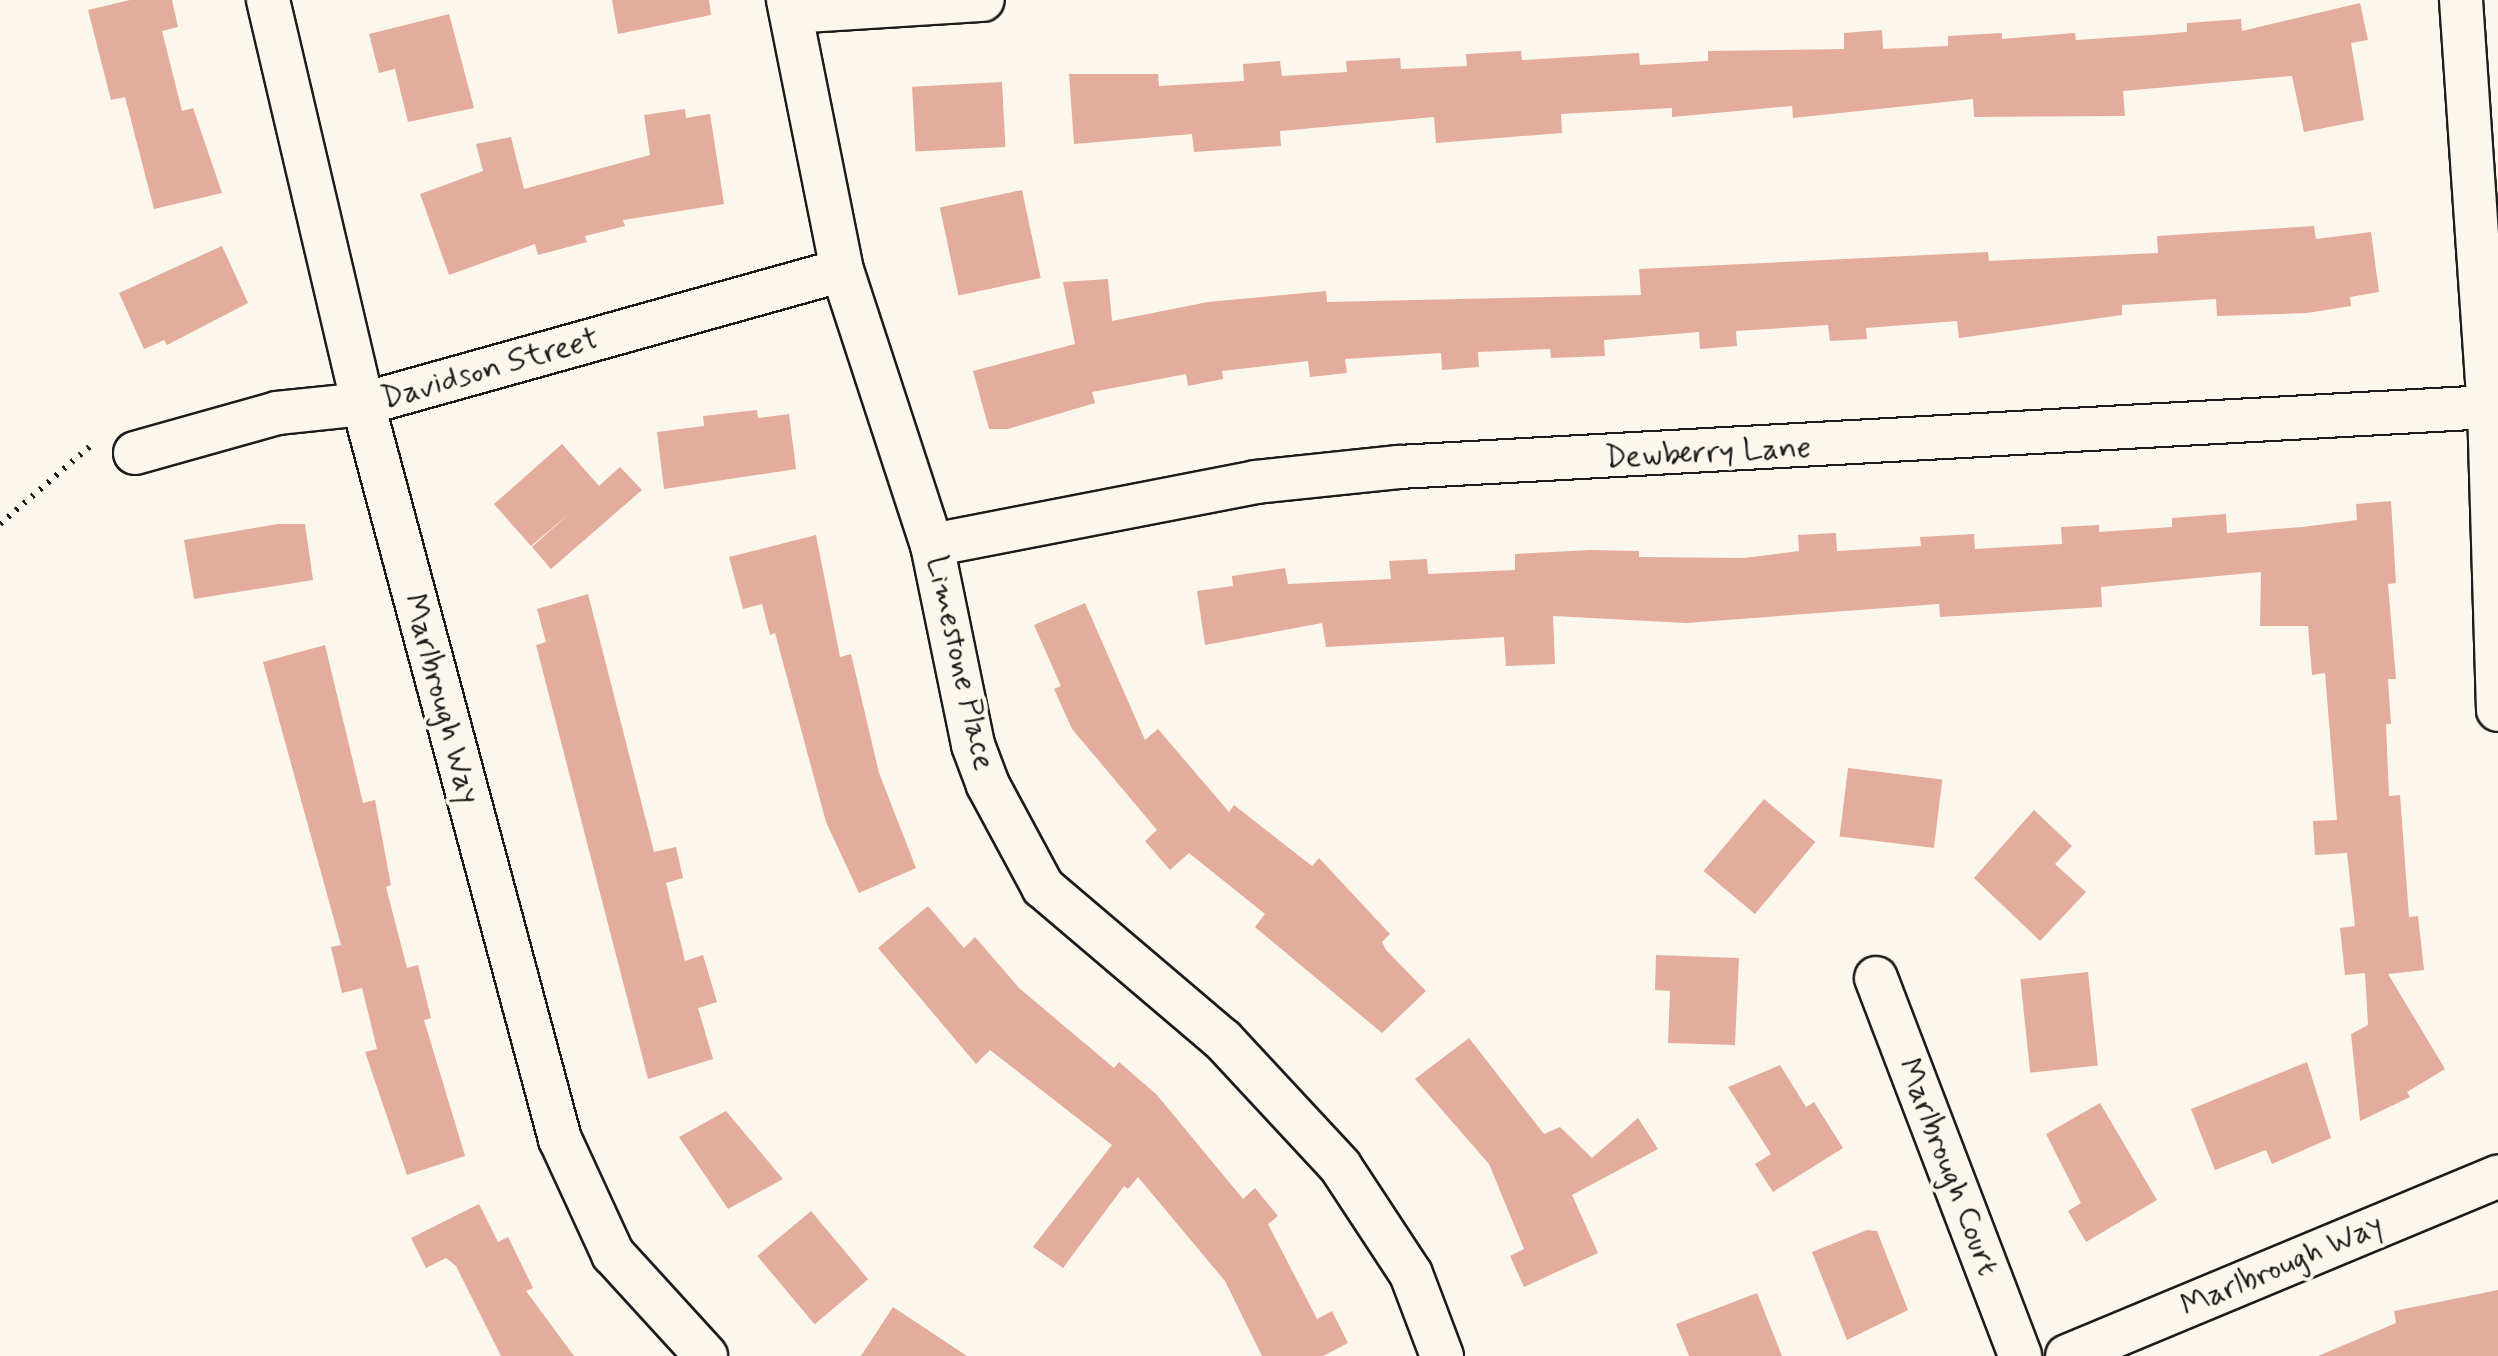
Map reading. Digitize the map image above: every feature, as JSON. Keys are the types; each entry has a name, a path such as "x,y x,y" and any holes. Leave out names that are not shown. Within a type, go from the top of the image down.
{"street":[{"name":"Marlbrough Way","path":"268,0 363,404 560,1139 613,1254 706,1356"},
{"path":"790,6 983,0"},
{"path":"2461,0 2489,407 2498,710"},
{"name":"Limestone Place","path":"790,6 842,270 932,545 973,745 1022,853 1076,920 1195,1014 1340,1166 1410,1274 1442,1356"},
{"name":"Davidson Street","path":"135,453 277,413 363,404 842,270"},
{"name":"Dewberry Lane","path":"932,545 1256,482 1398,467 2489,407"},
{"name":"Marlbrough Court","path":"1876,978 2020,1356"},
{"name":"Marlbrough Way","path":"2066,1356 2498,1177"}],"path":[{"path":"0,524 66,462 116,428 135,453"}],"building":[{"path":"130,0 172,0 178,27 162,31 182,111 193,108 222,193 154,209 125,97 111,100 88,10"},
{"path":"612,0 709,0 711,15 618,34"},
{"path":"2360,3 2368,40 2351,43 2364,120 2304,132 2292,76 2123,91 2125,116 1974,117 1973,99 1793,118 1792,106 1672,117 1672,108 1561,114 1562,133 1436,143 1434,117 1280,131 1281,146 1194,152 1192,134 1074,144 1069,74 1158,74 1159,86 1244,81 1243,64 1280,61 1282,76 1347,72 1346,61 1400,58 1401,69 1467,66 1466,54 1521,51 1522,60 1639,53 1640,65 1708,61 1708,51 1844,49 1844,33 1882,30 1883,49 1948,46 1948,36 2002,33 2002,39 2075,33 2076,40 2187,32 2187,23 2241,19 2242,31"},
{"path":"449,14 474,108 408,122 395,69 379,73 369,34"},
{"path":"1002,82 1005,147 916,152 912,87"},
{"path":"685,109 686,118 710,114 724,204 623,220 625,226 585,236 587,242 538,255 535,244 449,275 420,194 483,171 476,144 511,137 524,189 650,155 644,115"},
{"path":"1022,190 1041,278 959,295 940,207"},
{"path":"2314,226 2316,239 2371,232 2379,292 2350,297 2351,306 2307,313 2217,316 2216,299 2122,305 2122,315 1959,338 1957,321 1866,328 1867,339 1830,341 1828,325 1736,331 1737,346 1700,349 1699,332 1604,340 1605,356 1551,358 1550,349 1478,352 1479,367 1442,370 1441,353 1345,359 1347,373 1310,377 1308,361 1222,371 1223,379 1188,386 1186,374 1092,392 1095,403 1008,429 989,429 973,371 1075,344 1063,282 1108,279 1112,321 1208,302 1326,291 1327,302 1641,295 1639,269 1988,252 1989,261 2158,253 2157,236"},
{"path":"222,246 248,303 167,345 164,340 144,349 119,293"},
{"path":"757,410 758,418 789,414 796,469 664,489 657,432 704,426 703,416"},
{"path":"562,444 599,486 620,467 642,490 551,569 532,547 571,512 531,546 494,504"},
{"path":"2391,501 2396,583 2388,584 2396,679 2388,679 2389,796 2400,795 2409,917 2418,916 2424,970 2388,974 2445,1069 2407,1092 2410,1097 2360,1121 2351,1034 2368,1025 2365,973 2345,975 2340,928 2355,926 2347,853 2315,855 2313,821 2337,820 2325,673 2312,675 2308,626 2260,626 2261,572 2101,587 2102,607 1940,617 1939,604 1686,623 1553,616 1555,664 1506,666 1504,637 1326,647 1322,623 1205,645 1197,591 1233,586 1232,576 1285,568 1288,584 1391,579 1389,561 1427,559 1428,574 1515,570 1515,554 1590,550 1639,551 1639,557 1744,558 1799,551 1798,535 1836,533 1837,551 1921,546 1920,537 1974,534 1975,549 2062,544 2061,527 2099,525 2099,532 2172,527 2172,518 2226,514 2227,533 2357,520 2356,504"},
{"path":"278,524 305,524 313,580 194,599 184,540"},
{"path":"816,535 840,657 851,654 879,773 916,868 859,893 826,822 775,633 770,635 762,604 743,609 729,557"},
{"path":"588,594 654,852 676,847 683,878 666,883 685,961 703,955 717,1002 698,1008 713,1059 648,1079 536,645 546,642 537,609"},
{"path":"1085,603 1145,740 1158,729 1229,812 1234,805 1312,866 1319,858 1390,934 1382,942 1386,950 1426,991 1382,1033 1255,927 1265,914 1189,853 1170,870 1145,841 1157,830 1072,729 1054,689 1061,686 1034,625"},
{"path":"325,645 363,803 375,800 391,885 386,887 407,968 418,965 431,1018 424,1020 465,1156 407,1175 365,1052 377,1049 362,988 342,993 331,947 341,945 263,662"},
{"path":"1848,768 1942,780 1934,848 1840,836"},
{"path":"1764,799 1815,842 1755,914 1704,871"},
{"path":"2034,810 2072,846 2055,864 2086,892 2040,941 1974,878"},
{"path":"928,906 964,948 975,937 1019,988 1114,1068 1119,1062 1157,1095 1243,1199 1255,1188 1278,1216 1268,1224 1317,1319 1332,1311 1348,1343 1323,1356 1262,1356 1225,1281 1138,1177 1128,1189 1124,1186 1063,1268 1033,1247 1112,1145 990,1050 976,1064 878,948"},
{"path":"1656,955 1739,958 1735,1045 1668,1043 1670,991 1655,990"},
{"path":"2088,972 2098,1065 2030,1073 2020,979"},
{"path":"1469,1038 1544,1134 1560,1127 1592,1158 1638,1118 1658,1149 1572,1195 1598,1253 1524,1287 1510,1256 1524,1249 1489,1164 1415,1079"},
{"path":"2307,1062 2331,1138 2272,1164 2266,1150 2215,1170 2191,1109"},
{"path":"1780,1065 1806,1107 1814,1102 1843,1148 1773,1192 1755,1164 1771,1154 1728,1087"},
{"path":"2100,1103 2157,1200 2086,1242 2068,1211 2081,1203 2046,1134"},
{"path":"726,1111 783,1179 728,1209 679,1137"},
{"path":"479,1204 498,1242 508,1237 533,1288 526,1291 574,1356 501,1356 456,1266 446,1258 426,1268 411,1238"},
{"path":"811,1211 868,1279 815,1324 757,1256"},
{"path":"1867,1230 1877,1231 1908,1310 1847,1340 1812,1252"},
{"path":"2498,1290 2498,1356 2318,1356 2396,1323 2394,1311"},
{"path":"1757,1293 1782,1356 1689,1356 1676,1324"},
{"path":"893,1307 967,1356 861,1356"}]}
